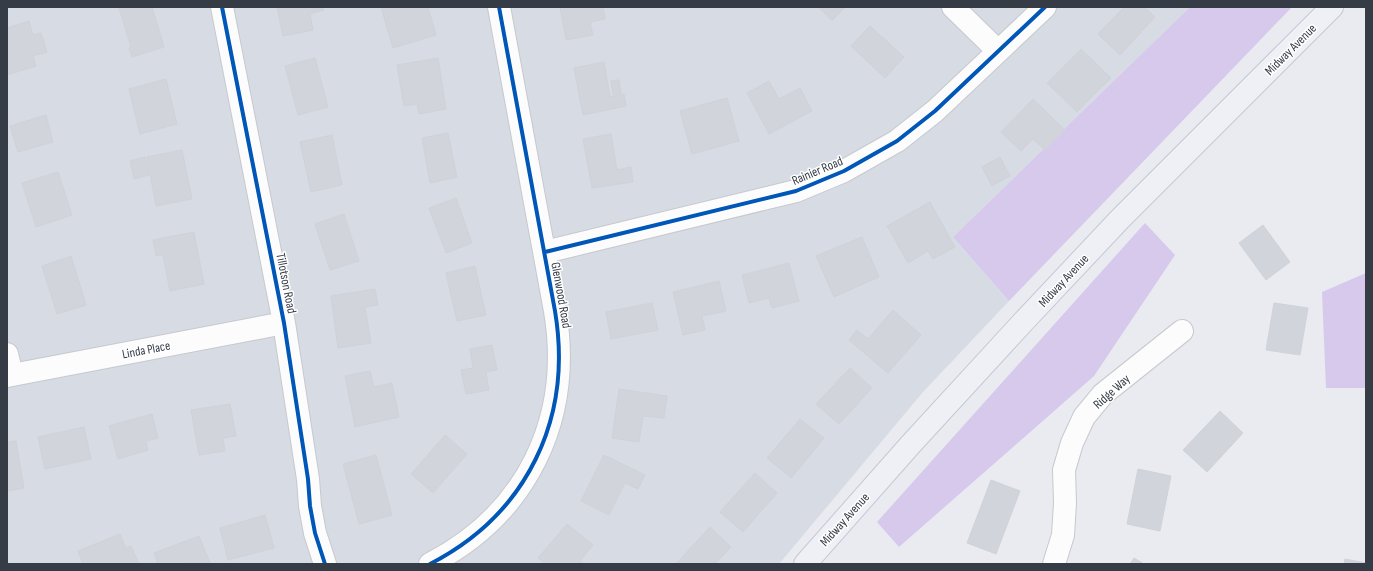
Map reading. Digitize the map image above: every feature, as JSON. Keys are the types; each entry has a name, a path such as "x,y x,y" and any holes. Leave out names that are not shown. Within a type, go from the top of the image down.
{"main road":[{"name":"Midway Avenue","path":"805,564 917,438 1110,230 1332,7"}],"street":[{"name":"Tillotson Road","path":"222,7 284,323 308,479 310,506 315,533 325,564"},
{"name":"Glenwood Road","path":"430,564 467,542 485,526 502,509 527,474 541,448 549,425 559,377 560,353 558,329 499,7"},
{"path":"953,7 998,51"},
{"name":"Rainier Road","path":"544,252 796,191 844,170 897,141 935,111 1045,7"},
{"name":"Linda Place","path":"9,376 284,323"},
{"name":"Ridge Way","path":"1054,564 1063,535 1066,503 1064,470 1072,443 1084,417 1103,394 1182,331"},
{"path":"7,354 9,376"}],"shaded area":[{"path":"7,7 1190,7 953,237 1009,301 923,392 779,564 7,564"},
{"path":"1190,7 1292,7 1009,301 953,237"},
{"path":"1145,223 1175,255 1094,376 899,547 877,522"},
{"path":"1366,273 1366,388 1326,388 1322,292"}],"building":[{"path":"152,7 164,47 132,57 129,48 131,47 119,8"},
{"path":"277,7 323,7 324,10 310,14 313,30 283,36"},
{"path":"381,7 428,7 436,35 393,48"},
{"path":"560,7 603,7 605,19 590,22 593,35 566,40"},
{"path":"818,7 845,7 832,21"},
{"path":"1124,7 1144,7 1155,17 1120,55 1098,34"},
{"path":"29,21 33,35 41,33 47,52 33,56 36,66 7,75 7,28"},
{"path":"870,26 904,57 885,78 851,46"},
{"path":"1081,49 1111,78 1077,112 1047,83"},
{"path":"315,58 328,107 298,115 285,66"},
{"path":"438,58 446,109 419,114 417,104 404,106 397,65"},
{"path":"604,62 610,97 624,94 626,106 583,115 574,68"},
{"path":"166,79 177,124 140,134 129,89"},
{"path":"619,80 621,93 613,95 611,81"},
{"path":"769,81 779,99 800,88 812,111 769,134 747,93"},
{"path":"727,98 739,141 692,154 680,111"},
{"path":"1033,99 1065,130 1045,150 1033,139 1021,151 1001,132"},
{"path":"46,115 53,142 18,152 10,126"},
{"path":"448,133 457,177 430,183 422,138"},
{"path":"611,134 617,170 631,167 633,182 592,188 583,139"},
{"path":"332,135 342,185 311,192 300,142"},
{"path":"182,150 192,199 156,206 147,157"},
{"path":"145,157 149,175 134,179 130,161"},
{"path":"1000,157 1010,176 992,186 982,167"},
{"path":"58,172 72,215 36,227 22,183"},
{"path":"456,198 472,243 446,253 429,208"},
{"path":"930,202 955,247 933,259 928,251 908,263 887,226"},
{"path":"344,214 359,261 330,270 315,224"},
{"path":"1263,225 1290,262 1266,280 1239,243"},
{"path":"194,232 204,284 170,291 163,255 156,256 153,240"},
{"path":"862,237 879,277 834,297 816,256"},
{"path":"71,256 86,305 57,314 42,266"},
{"path":"789,263 799,301 772,308 769,298 749,303 742,275"},
{"path":"475,266 486,315 457,321 446,273"},
{"path":"719,281 726,311 702,316 705,330 683,335 673,292"},
{"path":"375,289 378,305 365,307 371,343 338,348 331,296"},
{"path":"652,303 658,330 611,339 606,312"},
{"path":"1274,303 1308,308 1300,355 1266,350"},
{"path":"893,310 921,335 888,373 849,340 857,330 868,339"},
{"path":"492,345 497,370 486,372 489,390 466,394 461,370 473,368 470,349"},
{"path":"850,368 872,388 839,424 816,404"},
{"path":"370,371 374,387 392,383 399,417 355,427 345,376"},
{"path":"619,389 667,396 664,418 643,416 639,442 612,438"},
{"path":"230,404 236,436 223,438 225,451 199,455 191,410"},
{"path":"1220,411 1243,433 1207,472 1183,450"},
{"path":"152,414 158,438 146,441 148,450 118,459 109,426"},
{"path":"800,419 824,438 791,478 767,458"},
{"path":"84,427 91,459 45,469 38,437"},
{"path":"445,435 467,454 433,493 411,474"},
{"path":"16,441 24,488 7,491 7,442"},
{"path":"376,455 392,515 359,524 343,464"},
{"path":"604,455 645,475 638,489 625,483 609,515 581,501"},
{"path":"1138,469 1171,476 1160,531 1127,524"},
{"path":"755,473 777,493 743,532 720,512"},
{"path":"991,480 1020,491 996,554 967,543"},
{"path":"265,515 274,548 228,560 220,528"},
{"path":"567,524 593,545 580,561 584,564 545,564 538,558"},
{"path":"710,527 731,547 715,564 676,564"},
{"path":"120,534 126,548 131,546 139,564 83,564 78,551"},
{"path":"199,536 210,563 158,564 154,553"},
{"path":"1134,558 1144,564 1130,564"},
{"path":"1345,559 1366,563 1366,564 1344,564"}],"cycle path":[{"path":"222,7 284,323 308,479 310,506 315,533 325,564"},
{"path":"430,564 464,543 493,519 517,490 536,459 549,425 557,389 559,351 555,311 499,7"},
{"path":"545,252 796,191 844,171 897,141 935,111 1045,7"}]}
